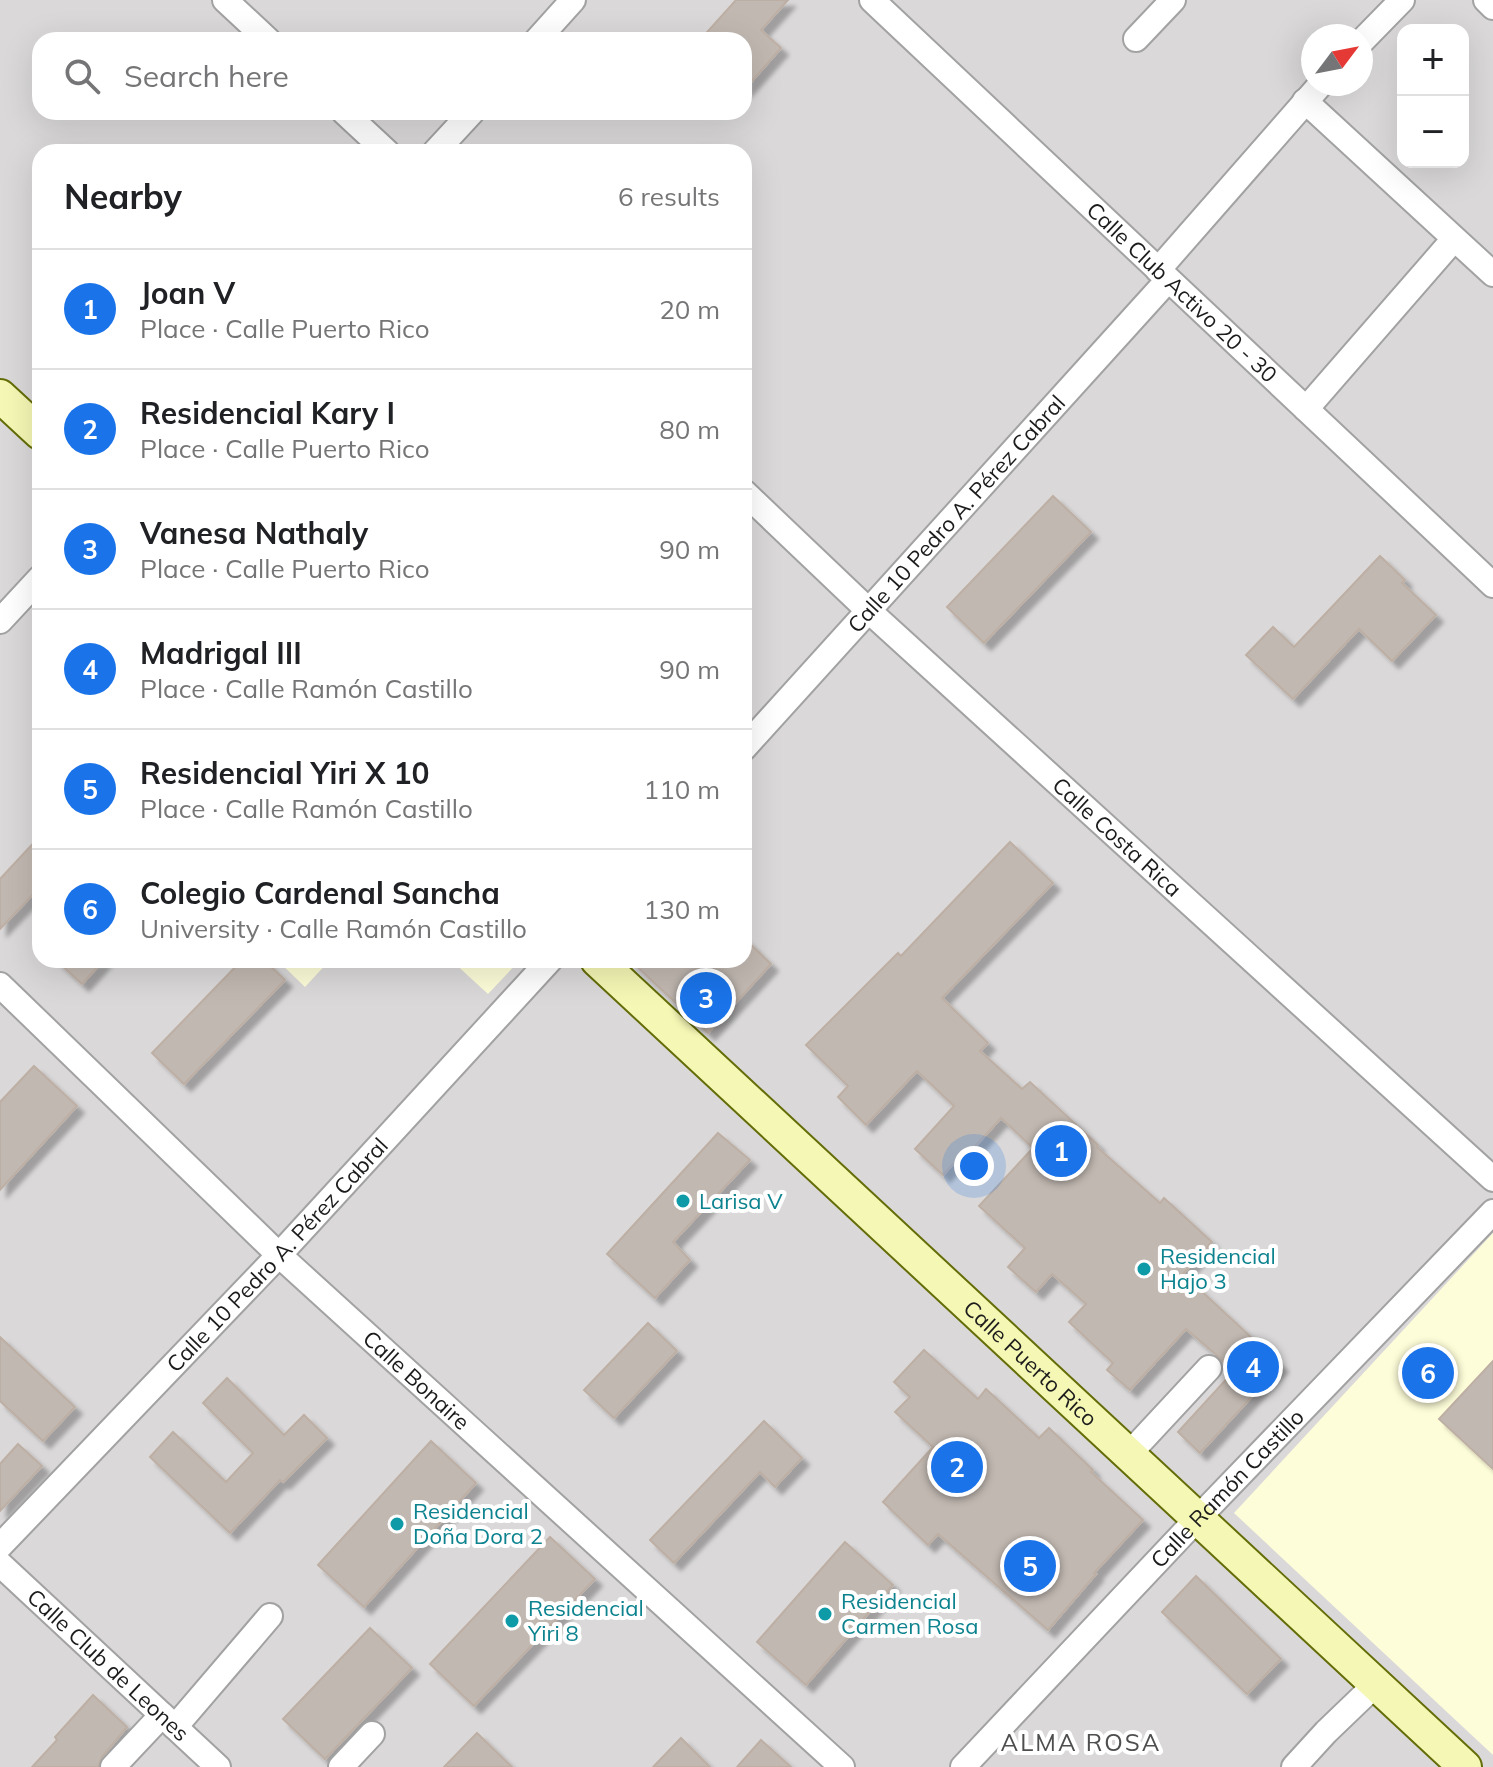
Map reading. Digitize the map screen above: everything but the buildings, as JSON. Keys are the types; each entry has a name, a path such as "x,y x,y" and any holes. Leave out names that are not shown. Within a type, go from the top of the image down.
{"street":[{"path":"225,0 259,32"},
{"path":"544,32 573,0"},
{"name":"Calle Club Activo 20 - 30","path":"872,0 1493,585"},
{"path":"1136,39 1173,0"},
{"path":"1373,30 1402,0"},
{"path":"1486,0 1493,7"},
{"name":"Calle 10 Pedro A. Pérez Cabral","path":"752,739 869,611 1163,275 1310,96"},
{"path":"1317,96 1454,239 1493,274"},
{"path":"353,120 378,144"},
{"path":"442,144 465,120"},
{"path":"1306,409 1454,239"},
{"path":"0,396 32,426"},
{"name":"Calle Costa Rica","path":"752,500 869,611 1493,1179"},
{"path":"0,621 32,587"},
{"name":"Calle 10 Pedro A. Pérez Cabral","path":"0,1546 279,1255 543,968"},
{"name":"Calle Puerto Rico","path":"606,968 1465,1767"},
{"name":"Calle Bonaire","path":"0,985 279,1255 842,1767"},
{"name":"Calle Ramón Castillo","path":"963,1767 1493,1212"},
{"path":"1129,1454 1209,1368"},
{"name":"Calle Club de Leones","path":"0,1564 218,1767"},
{"path":"113,1767 169,1721 270,1616"},
{"path":"1294,1767 1376,1684"},
{"path":"341,1767 372,1734"}],"shaded area":[{"path":"0,0 1493,0 1493,1767 0,1767"},
{"path":"285,968 323,968 305,987"},
{"path":"460,968 512,968 488,994"},
{"path":"1493,1233 1493,1755 1234,1513"}],"place":[{"name":"Vanesa Nathaly","path":"706,998"},
{"name":"Joan V","path":"1061,1151"},
{"name":"Larisa V","path":"683,1201"},
{"name":"Residencial Hajo 3","path":"1144,1269"},
{"name":"Madrigal III","path":"1253,1367"},
{"name":"Colegio Cardenal Sancha","path":"1428,1373"},
{"name":"Residencial Kary I","path":"957,1467"},
{"name":"Residencial Doña Dora 2","path":"397,1524"},
{"name":"Residencial Yiri X 10","path":"1030,1566"},
{"name":"Residencial Carmen Rosa","path":"825,1614"},
{"name":"Residencial Yiri 8","path":"512,1621"}],"district":[{"name":"ALMA ROSA","path":"1081,1743"}]}
